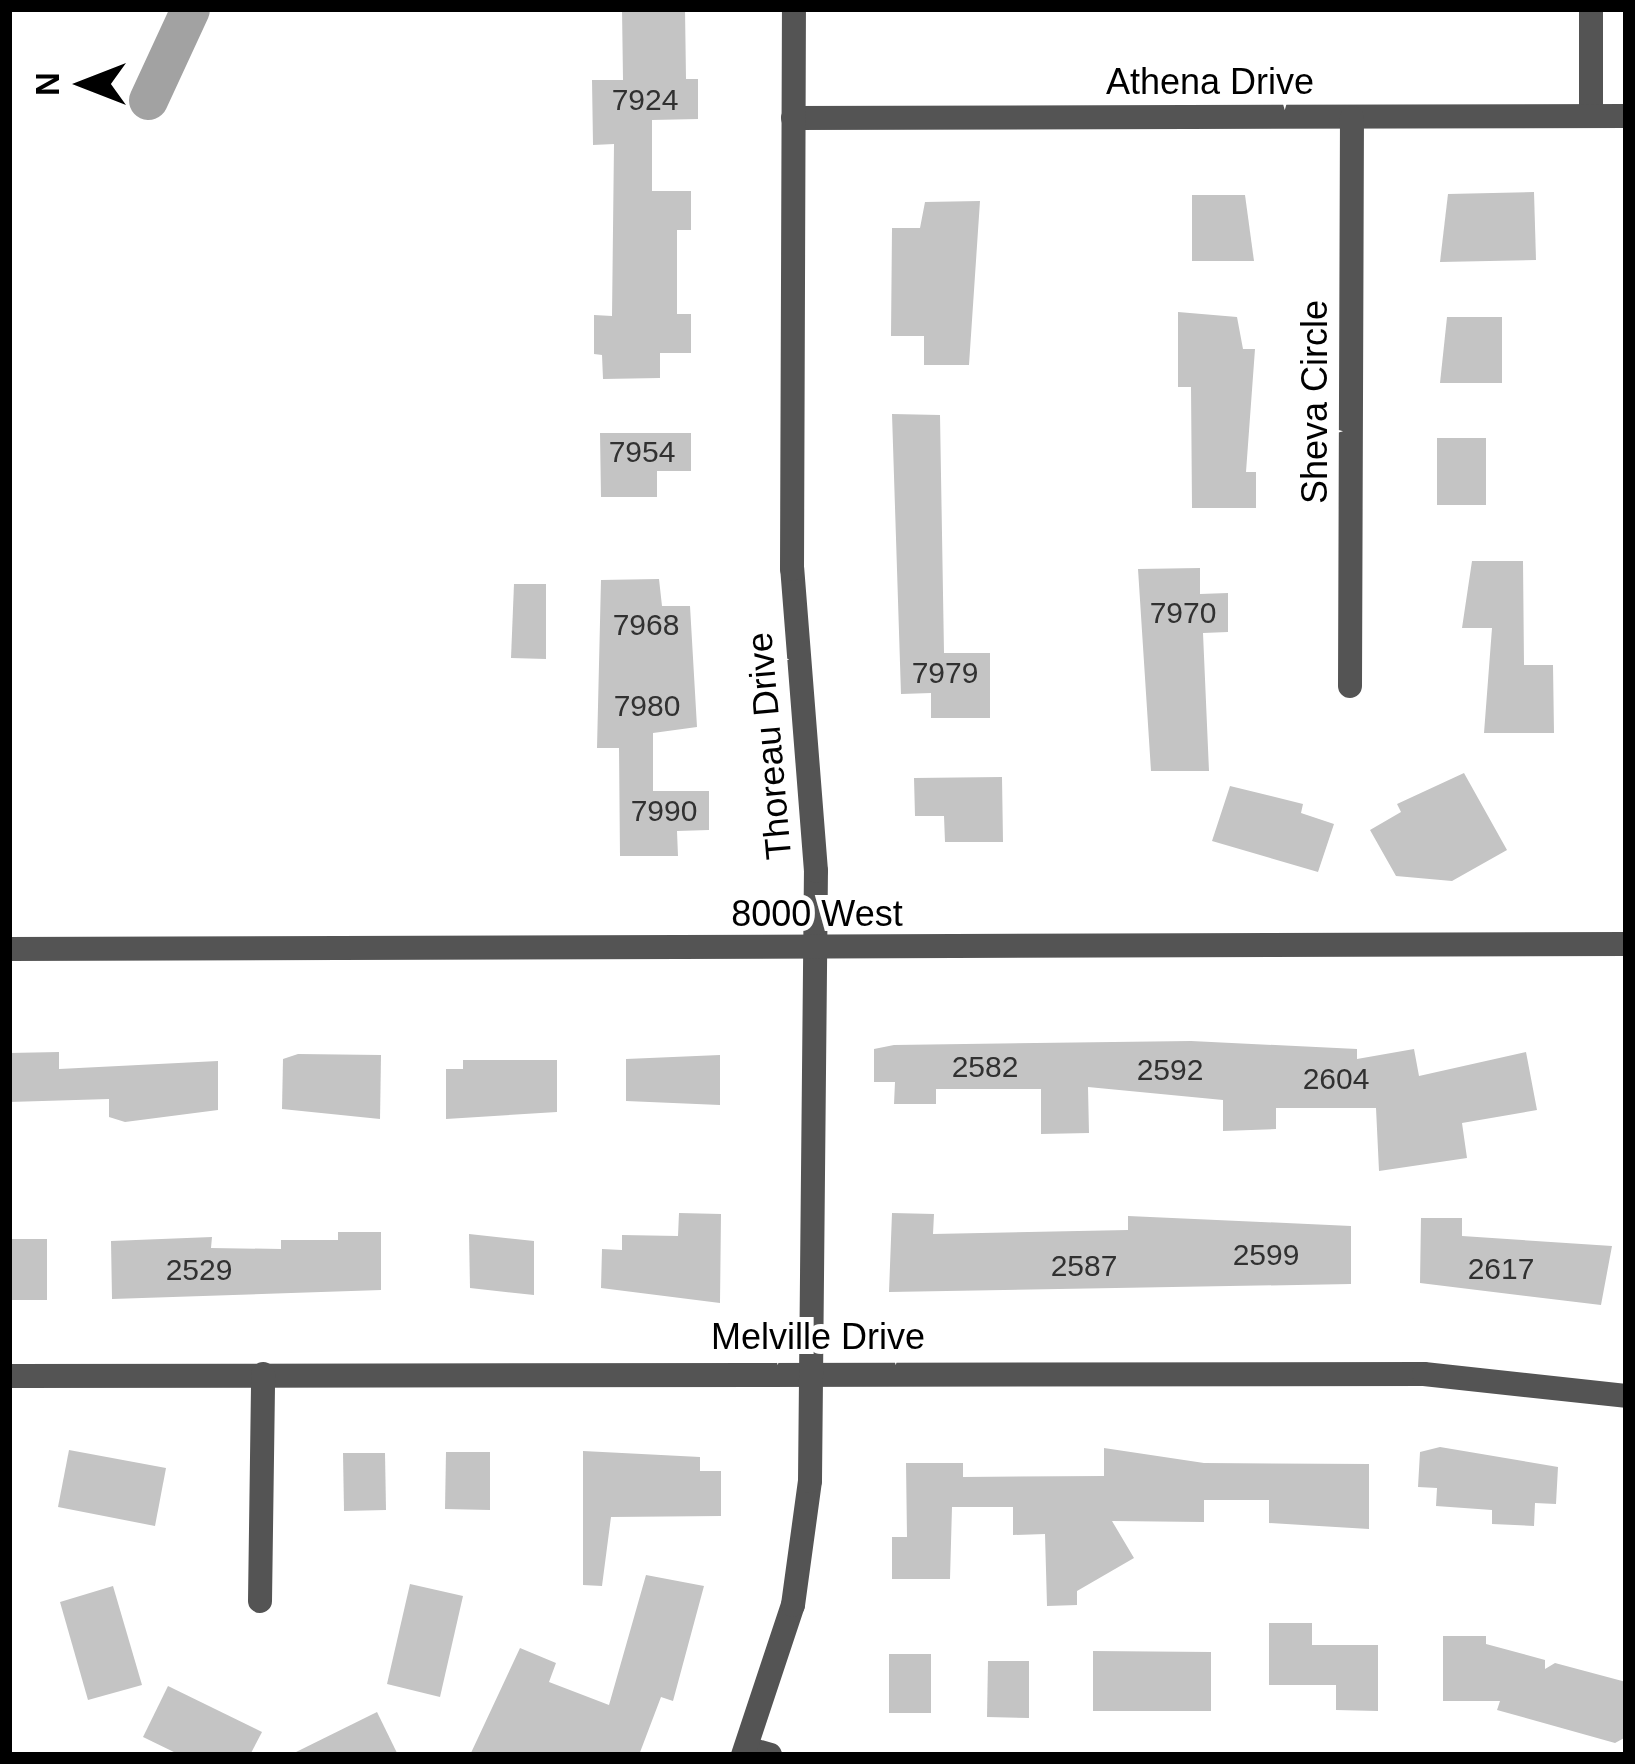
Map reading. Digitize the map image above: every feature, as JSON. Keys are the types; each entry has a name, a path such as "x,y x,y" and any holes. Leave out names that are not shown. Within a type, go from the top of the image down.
{"street":[{"name":"Thoreau Drive","path":"753,1753 794,1605 811,1480 817,950 812,757 792,569 794,9"},
{"path":"1591,9 1591,116"},
{"name":"Athena Drive","path":"794,118 1626,116"},
{"name":"Sheva Circle","path":"1350,686 1352,118"},
{"name":"8000 West","path":"9,950 1626,944"},
{"path":"260,1601 263,1374"},
{"name":"Melville Drive","path":"9,1376 1424,1374 1626,1396"}],"building":[{"path":"622,9 685,9 686,79 698,79 698,119 652,120 652,191 691,191 691,230 677,230 677,314 691,314 691,353 660,353 660,378 603,379 602,355 594,354 594,315 612,316 614,144 593,145 592,80 623,80"},
{"path":"1534,192 1536,260 1440,262 1448,194"},
{"path":"1192,195 1245,195 1254,261 1192,261"},
{"path":"980,201 969,365 924,365 924,336 891,336 892,228 920,228 925,202"},
{"path":"1178,312 1237,317 1243,349 1255,349 1246,472 1256,472 1256,508 1192,508 1191,387 1178,387"},
{"path":"1447,317 1502,317 1502,383 1440,383"},
{"path":"892,414 940,415 944,653 990,653 990,718 931,718 931,693 901,694"},
{"path":"600,433 691,433 691,471 657,471 657,497 601,497"},
{"path":"1437,438 1486,438 1486,505 1437,505"},
{"path":"1472,561 1523,561 1524,665 1553,665 1554,733 1484,733 1492,628 1462,628"},
{"path":"1200,568 1200,594 1228,593 1228,632 1203,633 1209,771 1151,771 1138,569"},
{"path":"659,579 662,606 690,606 697,727 653,733 653,791 709,791 709,830 677,831 678,856 620,856 619,748 597,748 601,580"},
{"path":"514,584 546,584 546,659 511,658"},
{"path":"1464,773 1507,850 1452,881 1396,876 1370,830 1401,812 1397,804"},
{"path":"1002,777 1003,842 945,842 944,816 915,816 914,778"},
{"path":"1230,786 1303,804 1301,813 1334,824 1318,872 1212,841"},
{"path":"1191,1041 1357,1049 1357,1059 1414,1049 1419,1076 1526,1052 1537,1110 1462,1123 1467,1158 1379,1171 1376,1108 1276,1108 1276,1129 1223,1131 1223,1100 1088,1087 1089,1133 1041,1134 1041,1089 936,1089 936,1104 894,1104 895,1082 874,1082 874,1049 894,1045"},
{"path":"59,1052 59,1069 218,1061 218,1110 125,1122 109,1117 109,1099 9,1102 9,1053"},
{"path":"298,1054 381,1055 380,1119 282,1109 283,1059"},
{"path":"720,1055 720,1105 626,1101 626,1059"},
{"path":"463,1060 557,1060 557,1112 446,1119 446,1069 463,1069"},
{"path":"679,1213 721,1214 720,1303 601,1288 602,1249 622,1250 622,1235 678,1236"},
{"path":"892,1213 934,1214 933,1234 1128,1230 1128,1216 1351,1226 1351,1284 889,1292"},
{"path":"1421,1218 1462,1218 1462,1236 1612,1246 1601,1305 1420,1283"},
{"path":"338,1232 381,1232 381,1290 112,1299 111,1241 212,1237 211,1248 281,1249 281,1240 338,1240"},
{"path":"469,1234 534,1241 534,1295 470,1288"},
{"path":"9,1239 47,1239 47,1300 9,1300"},
{"path":"1440,1447 1558,1467 1556,1504 1535,1503 1534,1526 1492,1524 1492,1510 1436,1506 1437,1488 1418,1487 1420,1452"},
{"path":"1104,1448 1204,1463 1369,1464 1369,1529 1269,1523 1269,1500 1204,1500 1204,1522 1112,1521 1134,1558 1077,1591 1077,1605 1047,1606 1045,1534 1013,1535 1013,1507 952,1507 950,1579 892,1579 892,1537 907,1537 906,1463 963,1463 963,1477 1104,1476"},
{"path":"69,1450 166,1468 155,1526 58,1507"},
{"path":"583,1451 700,1457 700,1471 721,1471 721,1516 611,1517 602,1586 583,1585"},
{"path":"446,1452 490,1452 490,1510 445,1509"},
{"path":"343,1453 385,1453 386,1510 344,1511"},
{"path":"646,1575 704,1586 673,1701 661,1697 639,1755 470,1755 520,1648 556,1663 549,1682 609,1705"},
{"path":"410,1584 463,1596 440,1697 387,1684"},
{"path":"113,1586 142,1685 88,1700 60,1602"},
{"path":"1269,1623 1312,1623 1312,1645 1378,1645 1378,1711 1336,1710 1336,1685 1269,1685"},
{"path":"1443,1636 1486,1636 1486,1644 1545,1660 1545,1669 1555,1663 1626,1682 1626,1737 1615,1743 1497,1710 1500,1701 1443,1701"},
{"path":"1093,1651 1211,1652 1211,1711 1093,1711"},
{"path":"889,1654 931,1654 931,1713 889,1713"},
{"path":"988,1661 1029,1661 1029,1718 987,1717"},
{"path":"168,1686 262,1732 250,1755 180,1755 143,1737"},
{"path":"377,1712 398,1755 290,1755"}],"waterway":[{"path":"148,100 190,9"}]}
